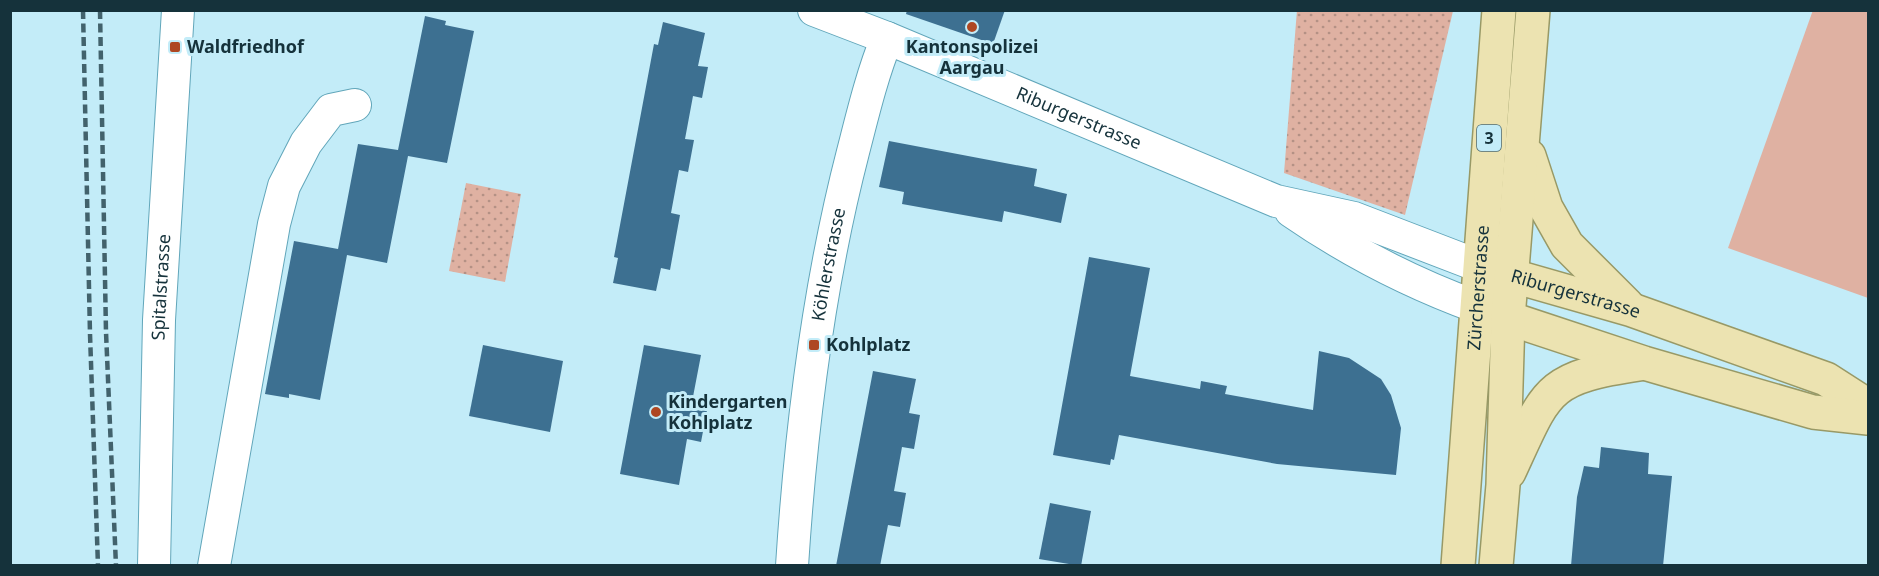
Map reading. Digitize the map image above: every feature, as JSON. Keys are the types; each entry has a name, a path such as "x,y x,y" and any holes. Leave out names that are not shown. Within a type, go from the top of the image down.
{"main road":[{"name":"Zürcherstrasse","path":"1458,566 1499,10"},
{"name":"Zürcherstrasse","path":"1496,566 1503,485 1508,318 1533,10"},
{"path":"1524,140 1546,208 1567,245 1632,310"},
{"name":"Riburgerstrasse","path":"1479,266 1632,310 1826,379 1869,406"},
{"name":"Riburgerstrasse","path":"1477,308 1644,363 1813,412 1869,418"},
{"name":"Riburgerstrasse","path":"1503,485 1537,410 1552,390 1575,377 1644,363"}],"street":[{"name":"Spitalstrasse","path":"154,566 159,321 178,10"},
{"name":"Riburgerstrasse","path":"814,10 887,38 1276,201 1354,218 1479,266"},
{"name":"Köhlerstrasse","path":"792,566 811,360 850,164 876,64 887,38"},
{"path":"214,566 272,235 284,186 306,143 331,110 355,105"},
{"name":"Riburgerstrasse","path":"1276,201 1342,245 1436,292 1477,308"}],"shaded area":[{"path":"1297,10 1453,11 1405,215 1284,173"},
{"path":"1813,10 1868,11 1868,298 1728,248"},
{"path":"466,183 521,194 505,282 449,271"}],"building":[{"name":"Kantonspolizei Aargau","path":"907,10 1005,10 993,44 906,14"},
{"path":"425,16 446,21 445,25 474,31 447,163 408,156 387,263 347,255 320,400 289,394 289,398 265,394 294,241 338,249 358,144 398,150"},
{"path":"663,22 705,33 698,66 708,67 702,98 693,96 685,139 694,140 688,172 679,170 671,213 680,215 670,270 661,268 656,291 613,283 618,258 614,257 654,44 658,45"},
{"path":"889,141 1037,169 1034,186 1067,194 1061,223 1004,211 1002,222 902,204 904,192 879,187"},
{"path":"1089,257 1150,268 1130,376 1200,389 1201,381 1227,386 1225,394 1313,410 1319,351 1349,358 1381,379 1391,395 1401,428 1396,475 1277,464 1119,435 1114,460 1111,459 1110,465 1053,455"},
{"path":"483,345 563,361 550,432 469,416"},
{"path":"644,345 701,355 692,402 708,405 701,442 687,439 679,485 620,474"},
{"path":"873,371 916,379 909,413 920,415 914,449 902,447 894,491 906,493 900,527 888,525 880,566 836,566"},
{"path":"1601,447 1649,453 1648,474 1672,476 1663,566 1571,566 1577,497 1584,466 1599,468"},
{"path":"1050,503 1091,511 1081,566 1039,559"}],"railway":[{"path":"83,10 98,566"},
{"path":"100,10 106,332 116,566"}],"place":[{"name":"Kantonspolizei Aargau","path":"972,27"},
{"name":"Waldfriedhof","path":"175,47"},
{"name":"Kohlplatz","path":"814,345"},
{"name":"Kindergarten Kohlplatz","path":"656,412"}]}
